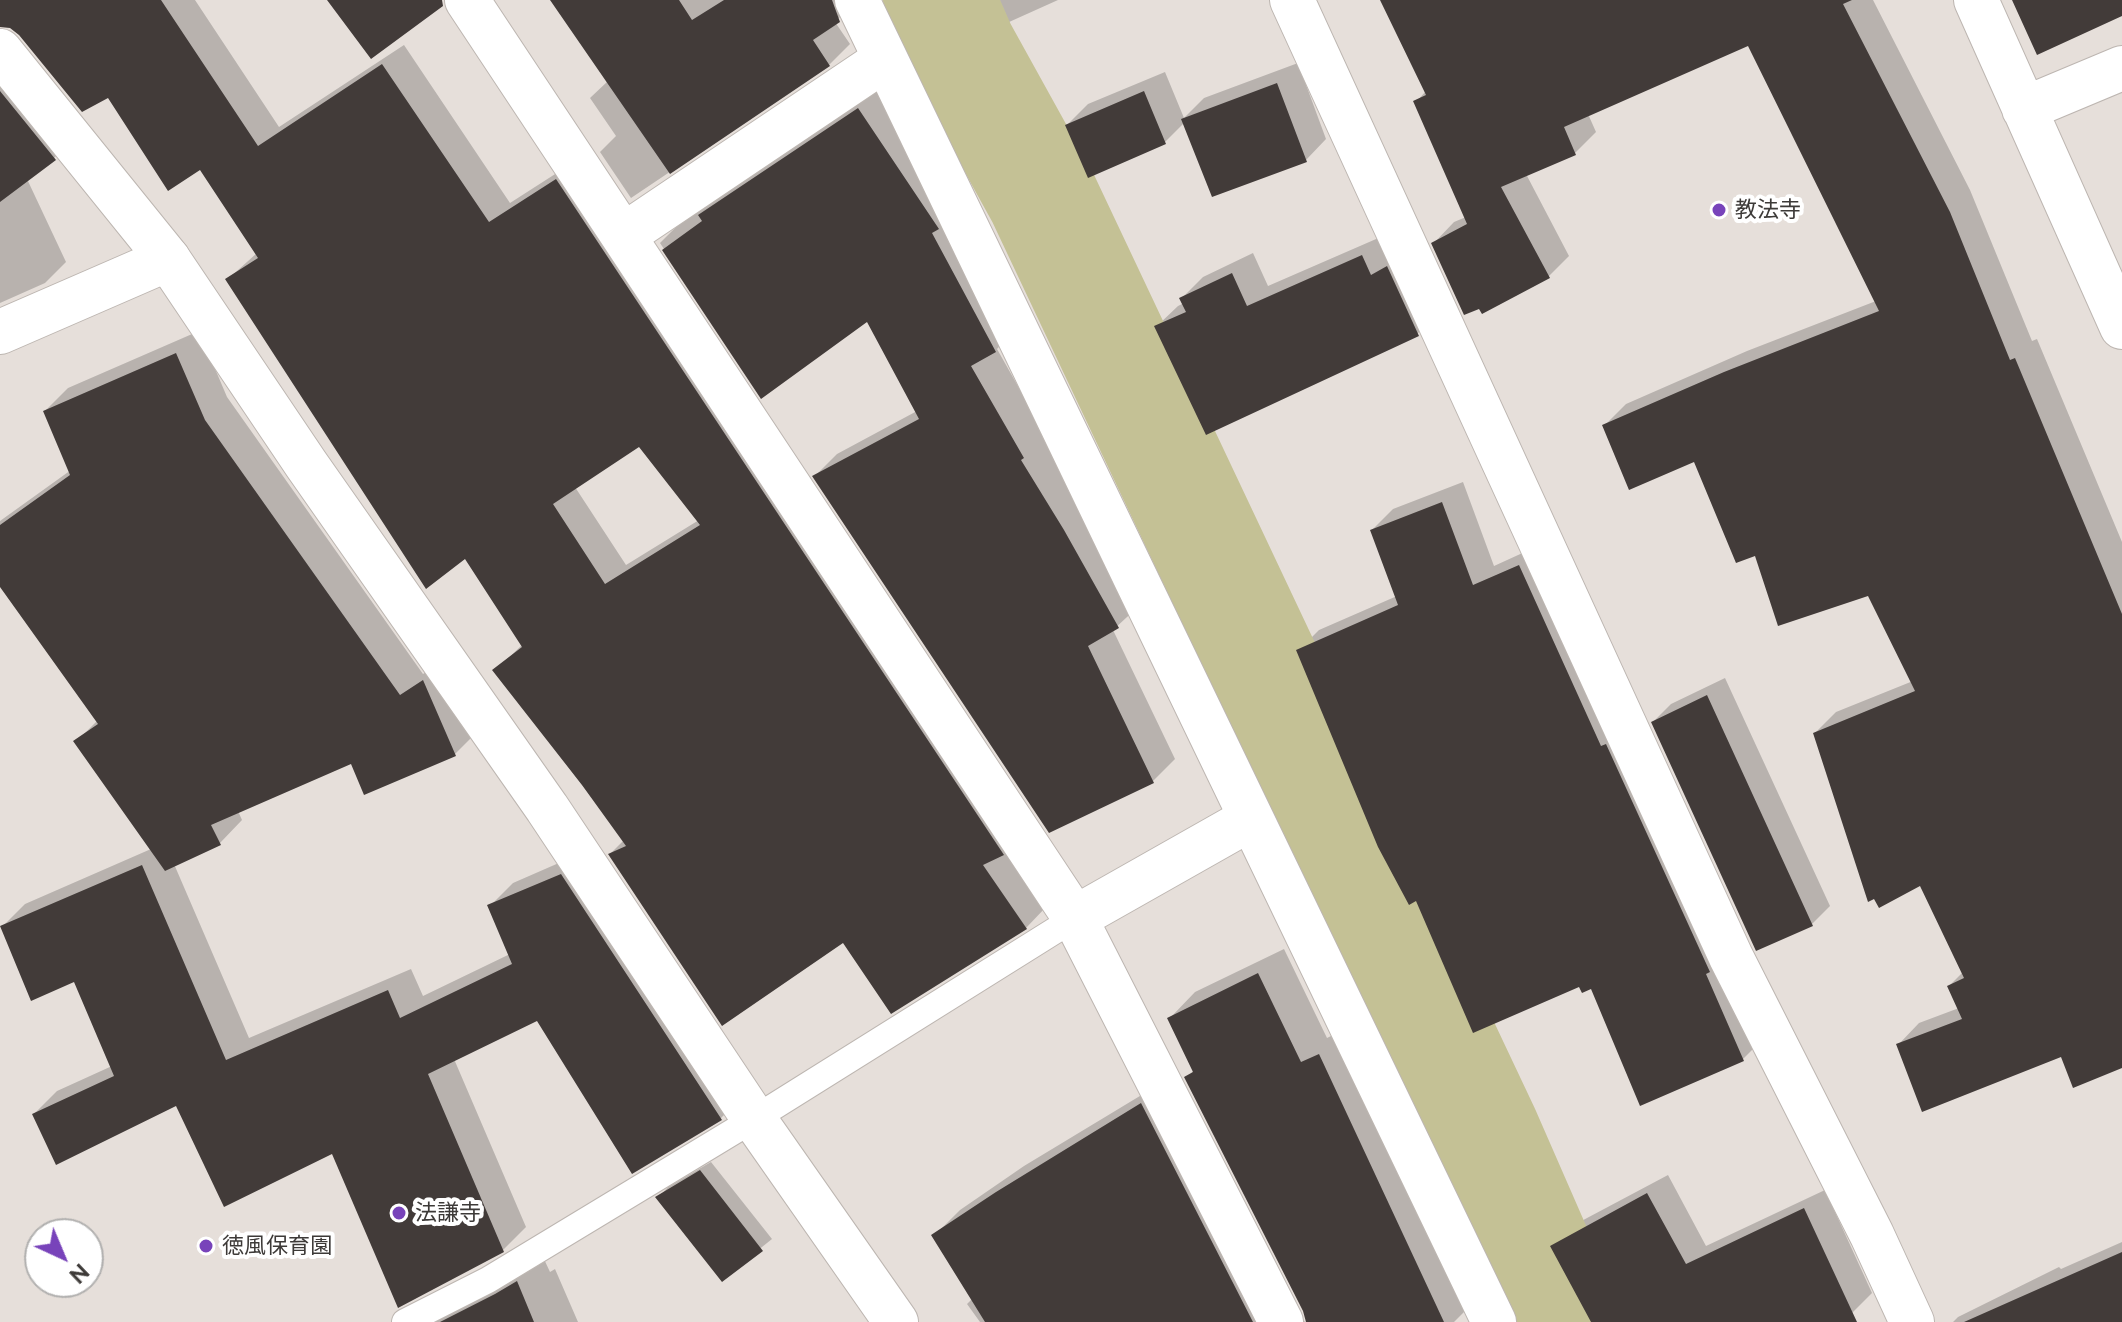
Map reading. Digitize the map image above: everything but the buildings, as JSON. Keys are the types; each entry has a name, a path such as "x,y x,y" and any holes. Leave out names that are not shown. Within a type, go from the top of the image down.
{"street":[{"path":"467,0 1075,918 1281,1322"},
{"path":"857,0 1494,1322"},
{"path":"1292,0 1731,957 1872,1235 1912,1322"},
{"path":"1976,0 2122,327"},
{"path":"0,51 168,259 315,477 547,808 754,1119 896,1322"},
{"path":"624,235 884,60"},
{"path":"2024,109 2122,69"},
{"path":"0,332 168,259"},
{"path":"1075,918 1250,819"}],"lane":[{"path":"405,1322 488,1280 754,1119 1075,918"}],"waterway":[{"path":"939,0 960,48 1043,198 1484,1132 1567,1322"}],"place":[{"name":"教法寺","path":"1719,210"},
{"name":"法謙寺","path":"399,1213"},
{"name":"徳風保育園","path":"206,1246"}]}
